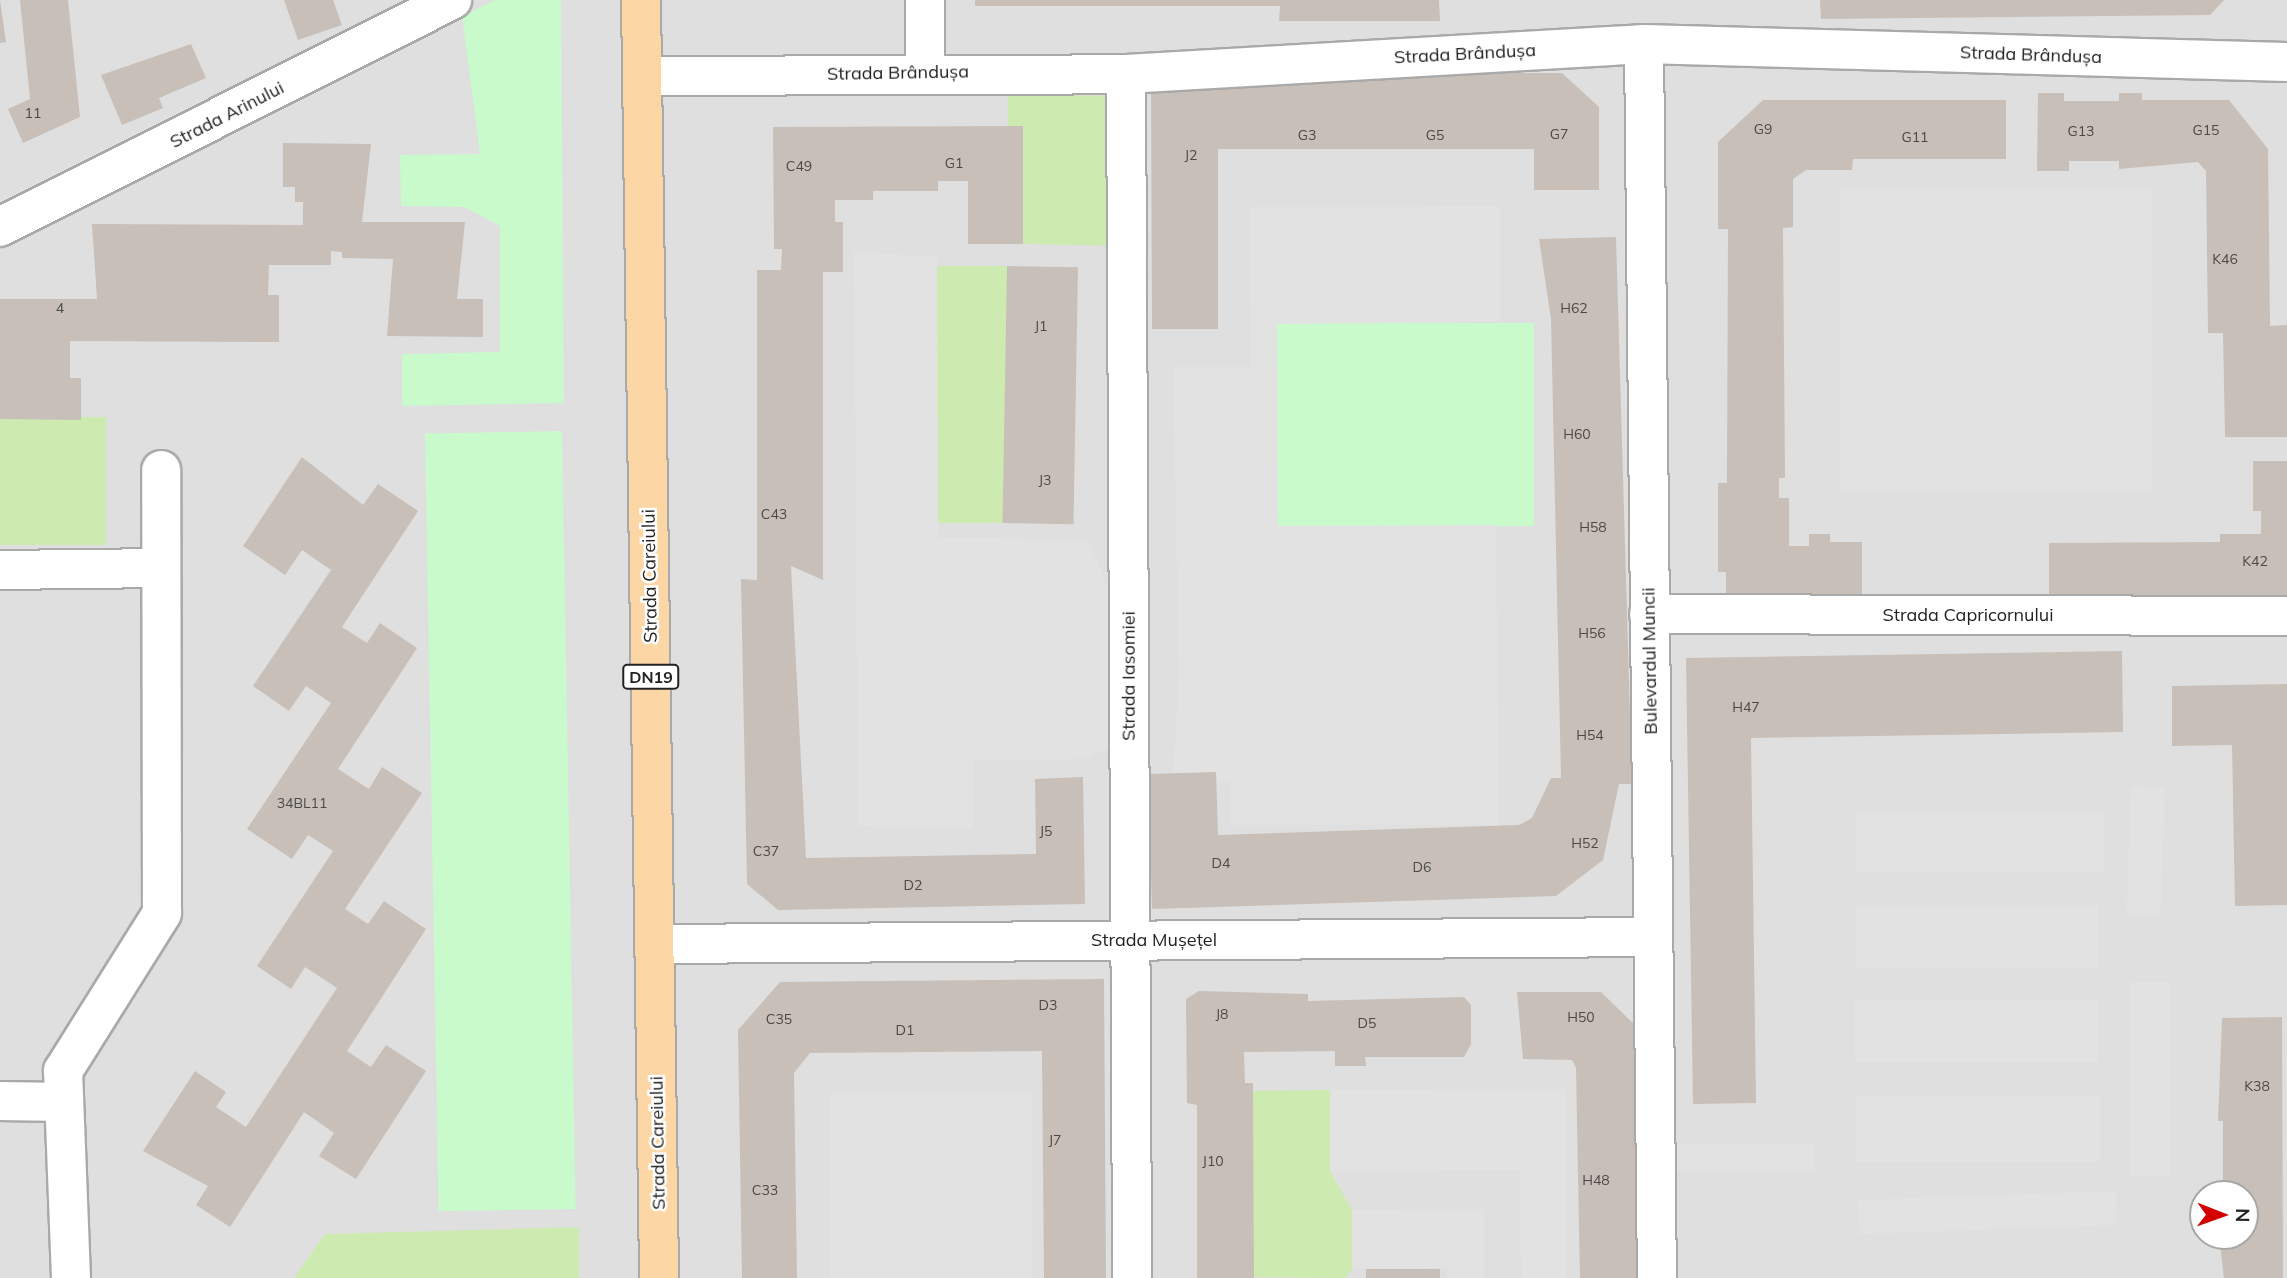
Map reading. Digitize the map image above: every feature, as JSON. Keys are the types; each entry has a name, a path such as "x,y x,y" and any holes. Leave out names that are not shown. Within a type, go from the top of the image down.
{"main road":[{"name":"Strada Careiului","path":"642,0 659,1278"}],"street":[{"name":"Strada Arinului","path":"0,227 452,0"},
{"path":"925,0 925,71"},
{"name":"Strada Brândușa","path":"643,76 925,71 1126,74 1644,44 2287,62"},
{"name":"Bulevardul Muncii","path":"1644,44 1657,1278"},
{"name":"Strada Iasomiei","path":"1126,74 1132,1278"},
{"path":"71,1278 62,1071 162,913 161,470"},
{"path":"0,570 161,568"},
{"name":"Strada Capricornului","path":"1650,614 2287,616"},
{"name":"Strada Mușețel","path":"656,944 1653,937"},
{"path":"0,1101 64,1102"}],"shaded area":[{"path":"0,0 2287,0 2287,1278 0,1278"},
{"path":"1840,189 2152,189 2152,492 1840,492"},
{"path":"1500,206 1500,322 1277,324 1278,526 1496,525 1499,825 1231,825 1231,783 1173,774 1179,677 1173,367 1251,367 1250,207"},
{"path":"854,252 937,257 938,538 1088,539 1129,639 1129,738 1087,759 973,760 973,829 858,826"},
{"path":"2131,786 2165,787 2160,917 2126,916"},
{"path":"1856,812 2104,812 2104,872 1856,872"},
{"path":"1856,905 2099,905 2099,968 1856,968"},
{"path":"2130,982 2171,982 2171,1176 2130,1176"},
{"path":"1855,1000 2098,1000 2098,1062 1855,1062"},
{"path":"1566,1089 1567,1278 1521,1278 1520,1170 1330,1171 1330,1090"},
{"path":"830,1093 1032,1093 1032,1278 830,1278"},
{"path":"1856,1096 2100,1096 2100,1162 1856,1162"},
{"path":"1677,1144 1815,1144 1815,1172 1677,1172"},
{"path":"2116,1191 2117,1225 1859,1234 1858,1200"},
{"path":"1484,1209 1484,1278 1447,1278 1447,1268 1352,1269 1352,1210"}],"green space":[{"path":"495,0 561,0 564,403 402,406 402,354 500,352 500,226 465,207 401,206 400,155 480,154 462,16"},
{"path":"1008,95 1126,96 1127,246 1023,244 1023,126 1008,126"},
{"path":"936,266 1007,266 1007,523 936,523"},
{"path":"1277,323 1534,323 1534,526 1277,526"},
{"path":"0,417 106,417 106,545 0,545"},
{"path":"562,431 576,1209 439,1211 425,433"},
{"path":"1330,1090 1330,1171 1352,1210 1352,1269 1345,1278 1254,1277 1253,1091"},
{"path":"579,1227 579,1278 294,1278 325,1234"}],"building":[{"path":"0,0 6,42 0,43"},
{"path":"20,0 68,0 80,117 23,143 8,109 30,99"},
{"path":"284,0 333,0 342,25 298,40"},
{"path":"975,0 1439,0 1440,21 1279,21 1280,6 975,6"},
{"path":"1820,0 2224,0 2210,15 1821,19"},
{"path":"191,44 206,78 159,98 163,108 122,125 101,75"},
{"path":"1151,73 1562,73 1599,107 1599,190 1534,190 1534,149 1218,149 1218,329 1152,329"},
{"path":"2038,93 2064,93 2064,101 2119,101 2119,93 2142,93 2142,100 2229,100 2268,149 2270,326 2287,325 2287,437 2225,437 2223,333 2208,333 2206,171 2198,162 2119,169 2119,161 2069,161 2069,171 2037,171"},
{"path":"1763,100 2006,100 2006,159 1853,159 1852,170 1806,170 1793,179 1793,227 1783,228 1785,478 1779,478 1779,498 1789,498 1789,546 1809,546 1809,534 1830,534 1830,542 1862,542 1862,595 1834,595 1834,604 1726,604 1726,572 1718,572 1718,483 1727,483 1728,229 1718,229 1718,142"},
{"path":"1023,126 1023,244 968,244 968,181 938,181 938,191 873,191 873,200 835,200 835,222 843,222 843,272 823,272 823,580 791,566 806,858 1036,854 1035,779 1083,777 1085,904 778,910 747,884 741,579 757,580 757,270 781,270 782,249 774,249 773,127"},
{"path":"283,143 371,144 362,222 465,222 457,299 483,299 483,337 387,336 393,259 342,258 342,252 331,251 331,265 269,265 268,295 279,295 279,342 70,341 70,378 81,378 81,420 0,419 0,299 97,299 92,224 303,225 303,202 295,202 295,187 283,187"},
{"path":"1616,237 1632,784 1619,784 1603,860 1556,896 1152,909 1148,774 1216,772 1218,835 1519,825 1532,818 1551,778 1561,778 1551,319 1539,239"},
{"path":"1007,266 1078,267 1074,524 1003,523"},
{"path":"302,457 363,505 378,484 418,511 342,627 367,643 380,623 417,648 338,769 369,789 382,767 422,793 345,909 368,924 384,901 426,929 347,1051 371,1067 386,1045 426,1071 356,1179 319,1156 334,1133 304,1112 230,1227 196,1205 208,1186 143,1151 195,1071 226,1092 216,1107 246,1127 337,988 305,967 291,989 257,966 333,851 308,835 292,859 247,829 331,703 306,686 289,711 253,686 331,570 302,550 285,575 243,546"},
{"path":"2253,461 2287,461 2287,600 2049,602 2049,543 2220,542 2220,534 2261,534 2261,511 2253,511"},
{"path":"2122,651 2123,732 1751,738 1756,1103 1693,1104 1686,658"},
{"path":"2287,684 2287,905 2235,906 2232,745 2172,746 2172,686"},
{"path":"1104,979 1106,1278 1044,1278 1042,1051 810,1053 794,1073 797,1278 742,1278 738,1030 780,982"},
{"path":"1199,991 1308,994 1308,1001 1464,997 1471,1005 1471,1044 1464,1057 1365,1057 1366,1066 1335,1066 1335,1051 1244,1052 1245,1083 1253,1083 1254,1278 1197,1278 1197,1105 1187,1103 1186,999"},
{"path":"1517,992 1601,992 1643,1033 1648,1278 1580,1278 1576,1068 1572,1060 1523,1059"},
{"path":"2282,1017 2283,1278 2224,1278 2221,1250 2259,1250 2259,1180 2223,1180 2223,1121 2218,1121 2222,1018"},
{"path":"1366,1269 1440,1269 1440,1278 1366,1278"}]}
